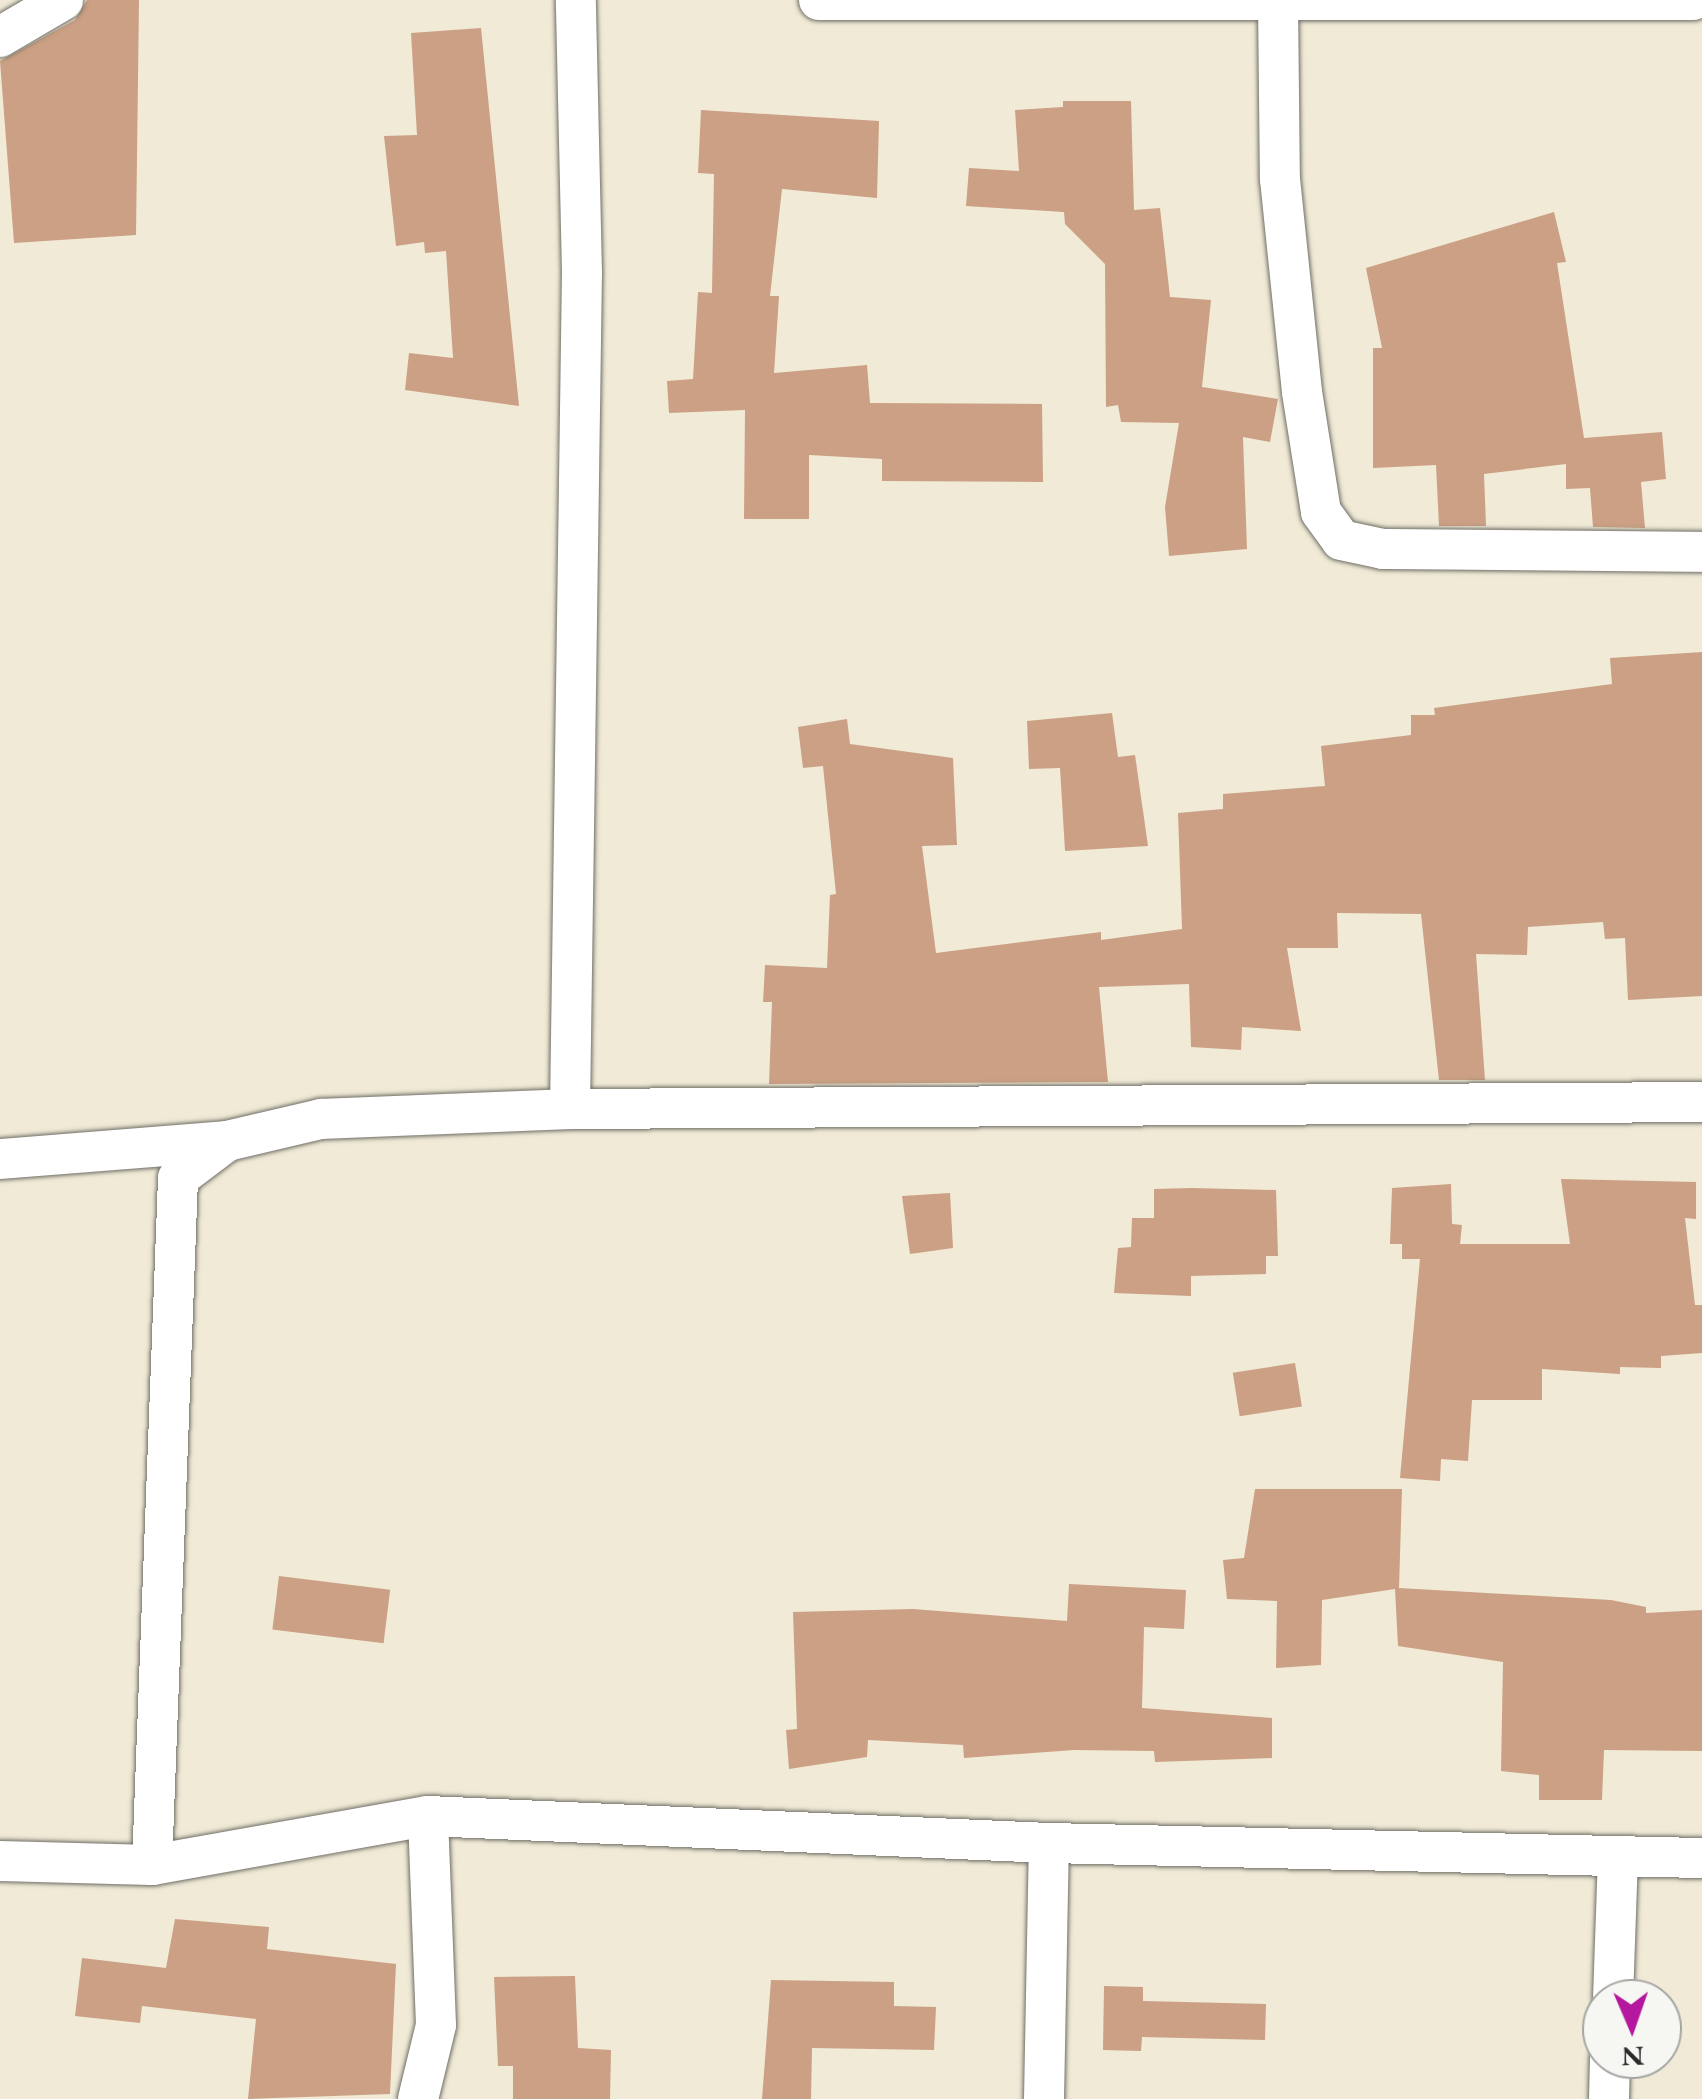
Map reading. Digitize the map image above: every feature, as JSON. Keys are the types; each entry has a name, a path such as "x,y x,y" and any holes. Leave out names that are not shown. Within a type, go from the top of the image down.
{"street":[{"path":"0,37 63,0"},
{"path":"570,1109 582,273 576,0"},
{"path":"819,0 1693,0"},
{"path":"1278,2 1280,180 1302,392 1321,512 1341,540 1383,549 1702,552"},
{"path":"0,1158 227,1141 321,1119 570,1109 1702,1102"},
{"path":"152,1865 178,1178 227,1141"},
{"path":"418,2099 436,2025 428,1816"},
{"path":"0,1861 152,1865 428,1816 1049,1843 1702,1858"},
{"path":"1044,2099 1049,1843"},
{"path":"1613,1979 1618,1858"}],"building":[{"path":"87,0 139,0 136,235 14,243 0,61 75,20"},
{"path":"481,28 519,406 405,390 409,353 453,358 446,251 425,253 424,242 396,246 384,136 417,135 411,33"},
{"path":"1063,101 1131,101 1134,210 1160,208 1170,297 1211,300 1202,387 1278,399 1270,442 1243,437 1247,549 1169,556 1165,507 1179,423 1121,422 1118,405 1106,407 1105,264 1065,224 1064,212 966,206 969,168 1019,171 1015,110 1063,107"},
{"path":"701,110 879,121 877,198 782,189 770,296 779,296 774,373 867,365 870,403 1042,404 1043,482 882,481 882,459 809,455 809,519 744,519 745,410 669,413 667,381 693,379 698,292 712,293 714,174 698,173"},
{"path":"1554,212 1566,262 1557,263 1584,438 1662,432 1666,479 1641,482 1645,528 1593,527 1590,488 1566,489 1566,464 1484,474 1486,526 1439,526 1436,465 1373,468 1373,348 1382,348 1366,268"},
{"path":"1702,652 1702,996 1628,1000 1625,938 1605,939 1603,922 1528,927 1527,955 1476,954 1485,1080 1439,1080 1421,914 1337,913 1338,948 1287,948 1301,1031 1242,1027 1241,1050 1191,1047 1189,984 1099,987 1108,1082 769,1084 772,1002 763,1002 765,965 827,968 830,895 836,894 823,766 803,768 798,727 847,719 850,744 953,758 957,845 922,846 936,953 1101,932 1101,940 1182,929 1178,813 1223,809 1223,794 1325,786 1321,746 1411,735 1411,715 1435,715 1434,708 1612,684 1610,658"},
{"path":"1112,713 1118,757 1135,755 1148,846 1065,851 1060,768 1029,769 1027,721"},
{"path":"1561,1179 1696,1182 1696,1219 1685,1218 1695,1305 1702,1305 1702,1353 1661,1356 1661,1368 1620,1367 1620,1374 1542,1369 1542,1400 1472,1400 1468,1461 1441,1459 1440,1481 1400,1478 1420,1259 1402,1259 1402,1244 1390,1244 1392,1188 1451,1184 1452,1224 1462,1225 1460,1244 1570,1244"},
{"path":"1154,1189 1276,1190 1278,1256 1266,1256 1266,1274 1191,1276 1191,1296 1114,1293 1118,1248 1131,1247 1132,1218 1154,1218"},
{"path":"950,1193 953,1248 910,1254 902,1196"},
{"path":"1295,1363 1302,1406 1240,1416 1233,1373"},
{"path":"1255,1489 1402,1489 1399,1588 1611,1600 1646,1607 1646,1613 1702,1610 1702,1751 1604,1750 1602,1800 1539,1800 1539,1775 1501,1771 1503,1662 1398,1646 1395,1589 1322,1600 1321,1665 1276,1668 1277,1601 1227,1599 1223,1560 1244,1558"},
{"path":"279,1576 390,1590 384,1643 272,1630"},
{"path":"1069,1584 1186,1590 1184,1629 1144,1627 1142,1708 1272,1718 1272,1758 1155,1762 1154,1751 1074,1750 964,1758 963,1745 868,1740 867,1757 789,1769 786,1730 797,1729 793,1612 913,1609 1067,1621"},
{"path":"175,1919 269,1927 267,1949 396,1964 390,2094 248,2099 256,2019 142,2006 140,2023 75,2016 82,1958 166,1968"},
{"path":"575,1976 578,2048 611,2050 610,2099 513,2099 513,2066 498,2066 494,1977"},
{"path":"771,1980 894,1982 894,2006 936,2007 934,2050 812,2048 811,2099 762,2099"},
{"path":"1104,1986 1143,1987 1143,2001 1266,2004 1265,2040 1142,2037 1141,2051 1103,2050"}]}
